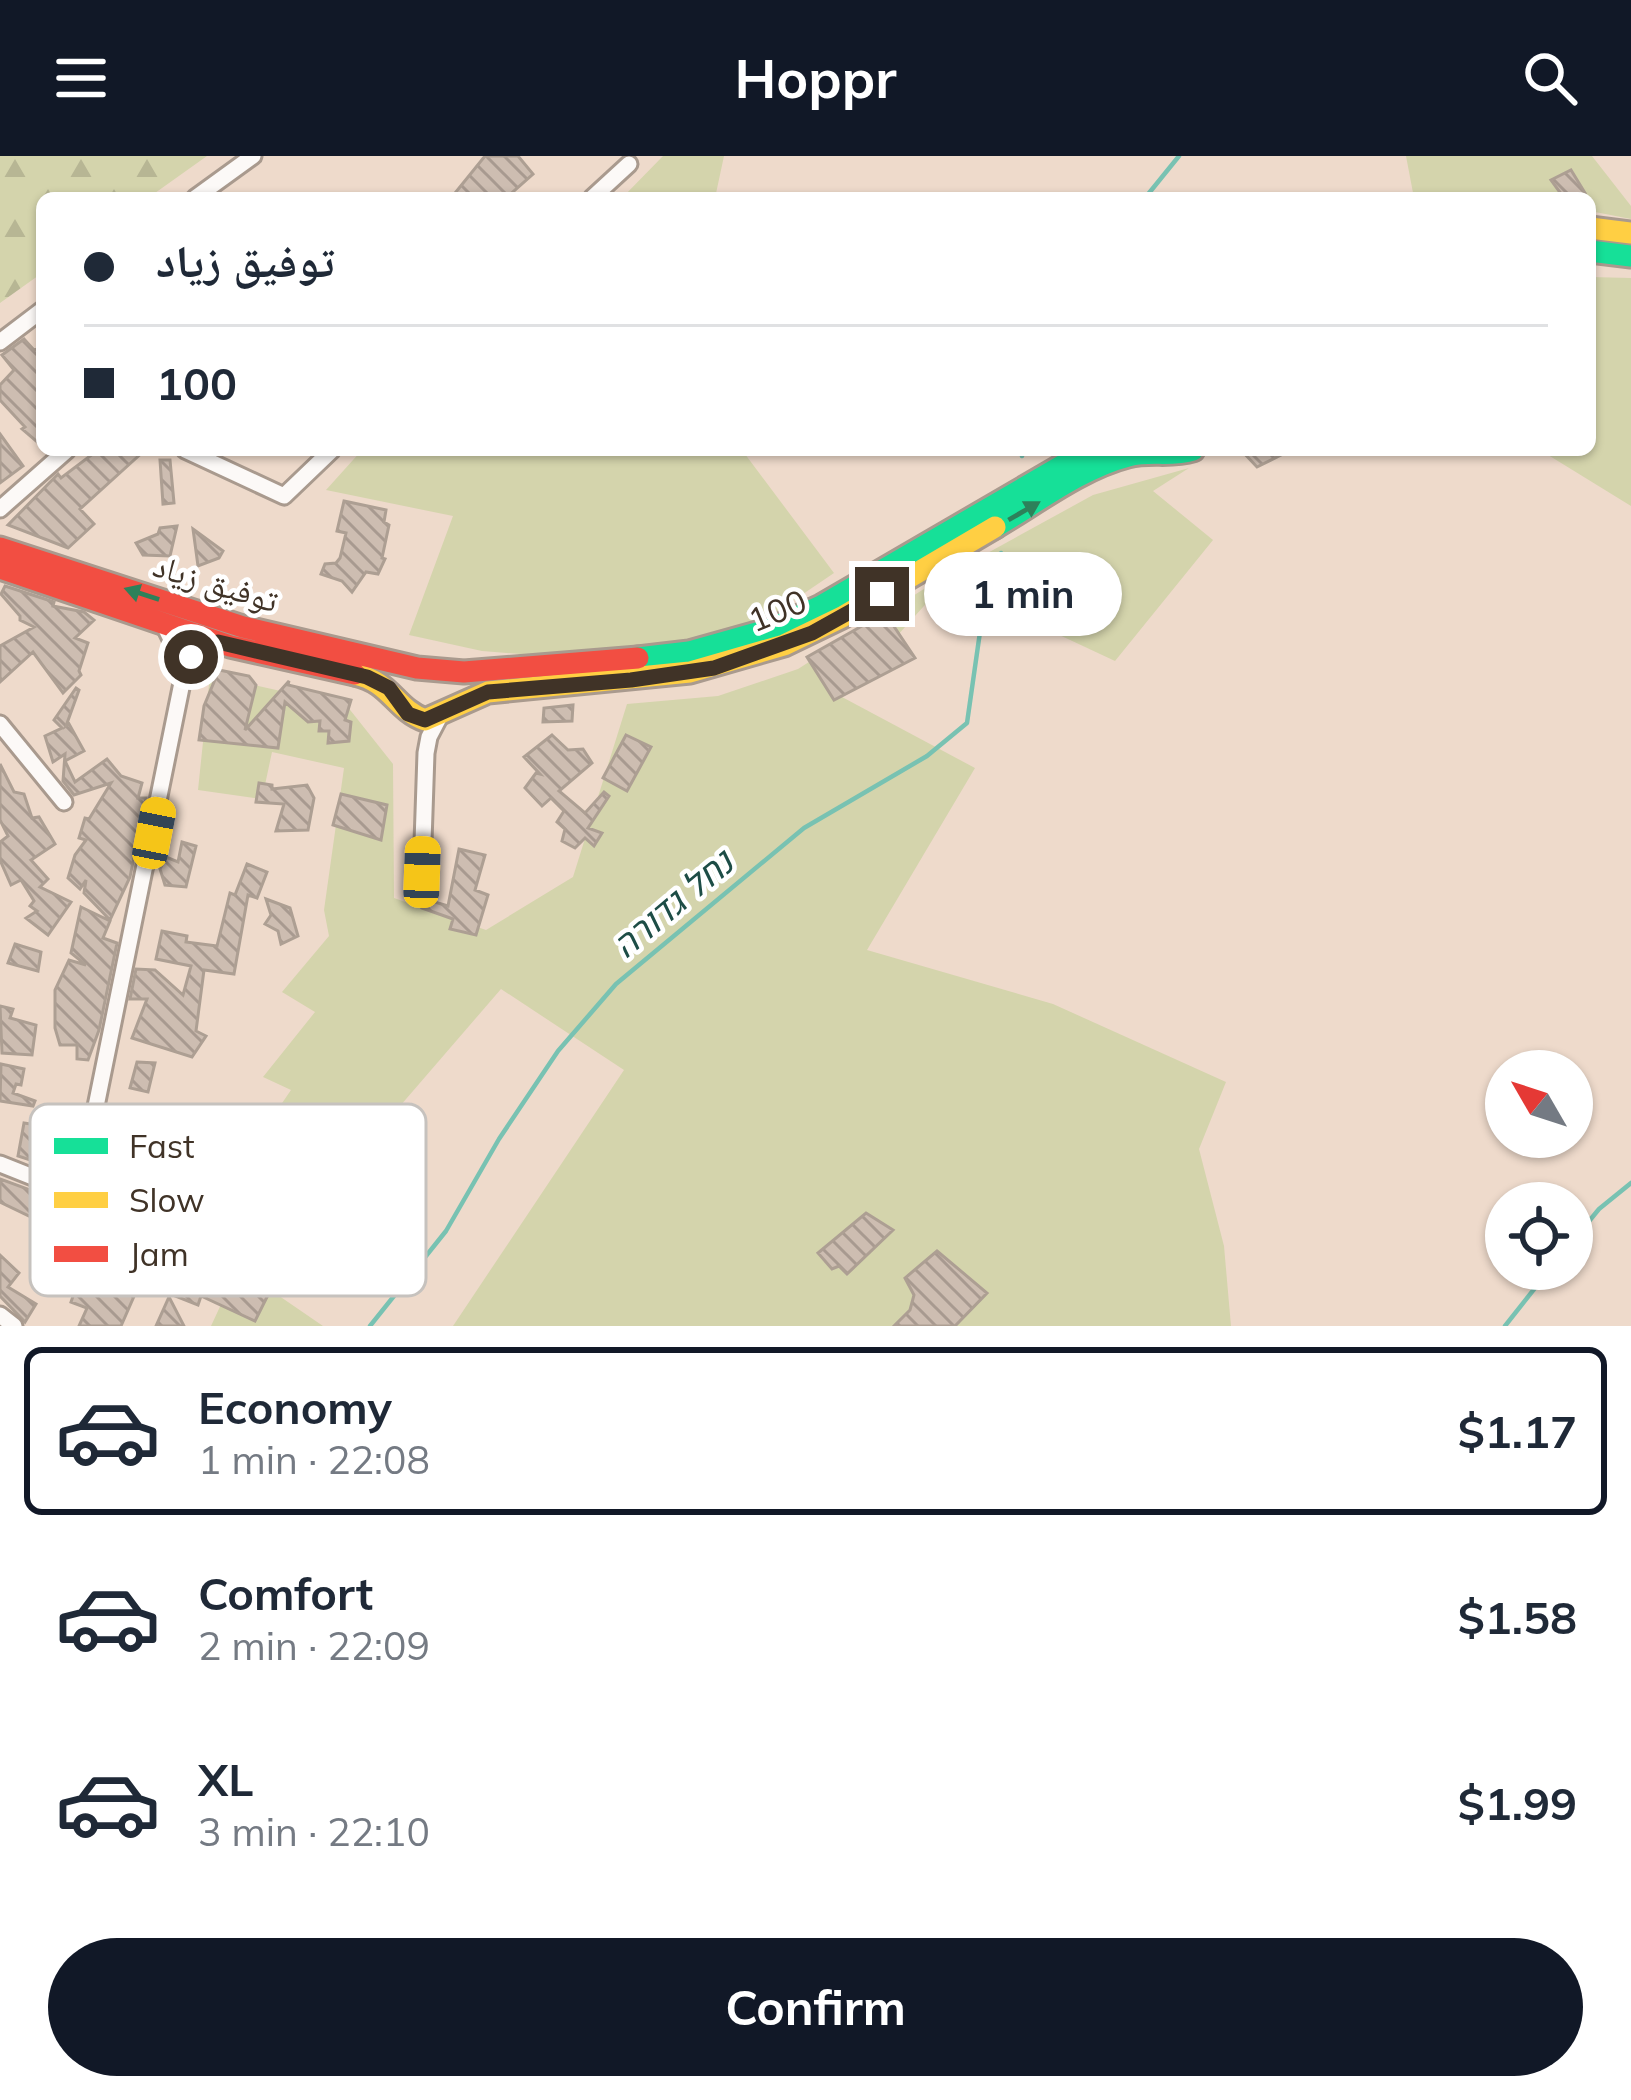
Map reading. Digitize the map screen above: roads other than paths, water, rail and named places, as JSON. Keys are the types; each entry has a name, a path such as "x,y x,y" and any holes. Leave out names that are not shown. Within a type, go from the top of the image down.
{"main road":[{"path":"1596,228 1631,233"},
{"path":"1596,251 1631,256"},
{"name":"100","path":"427,668 464,672 548,668 657,657 742,640 821,606 1079,456"},
{"name":"100","path":"444,712 488,692 662,676 714,668 762,653 842,617 1102,465 1127,456"},
{"name":"توفيق زياد","path":"0,548 244,627 427,668"},
{"name":"توفيق زياد","path":"0,568 218,642 355,673 389,688 405,709"},
{"path":"427,668 452,687 444,712 425,720 405,709 400,687 427,668"}],"street":[{"path":"203,192 253,156"},
{"path":"599,192 629,164"},
{"path":"0,342 36,315"},
{"path":"0,509 60,456"},
{"path":"198,456 284,496 326,456"},
{"path":"163,623 185,668"},
{"path":"96,1104 185,668 202,646 218,642"},
{"path":"405,709 426,753"},
{"path":"422,872 426,753 429,736 444,712"},
{"path":"0,724 64,802"},
{"path":"0,1164 30,1176"},
{"path":"0,1315 14,1326"}],"waterway":[{"name":"נחל גדורה","path":"1150,192 1179,156"},
{"name":"נחל גדורה","path":"426,1256 558,1051 616,984 804,828 927,756 967,723 981,625 1001,553"},
{"path":"1593,1216 1631,1183"},
{"path":"1505,1326 1533,1290"},
{"name":"נחל גדורה","path":"370,1326 394,1296"}]}
